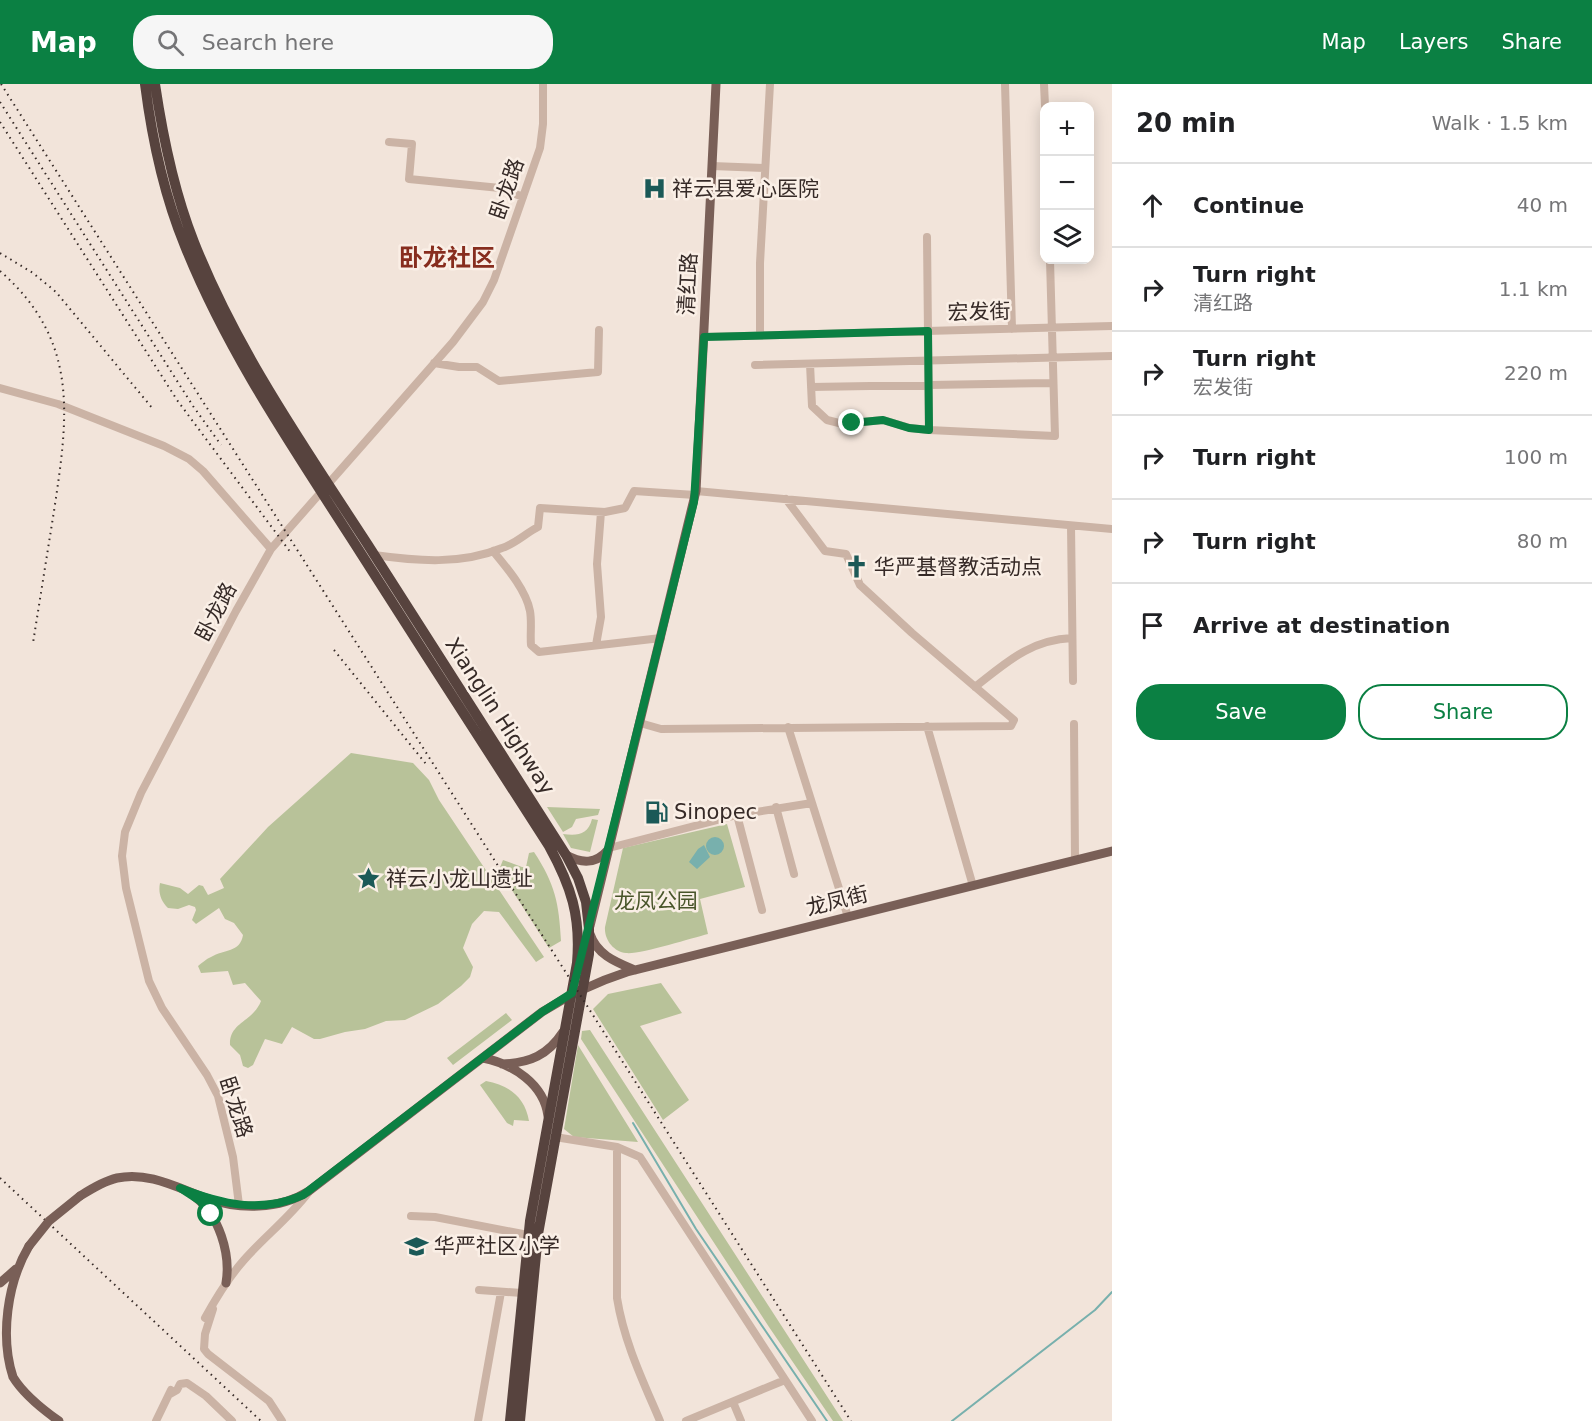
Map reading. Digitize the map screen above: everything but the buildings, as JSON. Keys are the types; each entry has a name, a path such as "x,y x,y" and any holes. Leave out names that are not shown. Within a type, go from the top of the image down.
{"highway":[{"name":"Xianglin Highway","path":"145,84 153,136 180,234 197,275 242,362 325,488 549,846 565,874 575,904 578,935 577,963 528,1235 510,1421"},
{"name":"Xianglin Highway","path":"155,84 174,182 190,231 206,271 256,366 325,488 374,555 566,855 586,902 589,929 588,964 538,1234 520,1421"}],"main road":[{"name":"清红路","path":"572,993 695,493 716,84"},
{"path":"566,855 589,862 602,856 609,848"},
{"name":"龙凤街","path":"572,993 635,970 1112,851"},
{"path":"589,929 593,941 603,954 635,970"},
{"path":"59,1421 23,1391 11,1374 3,1354 1,1334 3,1315 18,1268 29,1246 49,1221 80,1196 106,1182 124,1177 151,1179 215,1201 239,1205 263,1206 280,1203 309,1191 542,1012 572,993"},
{"path":"502,1064 519,1063 540,1056 551,1048 563,1032"},
{"path":"483,1058 502,1064 521,1074 537,1089 545,1103 548,1119"},
{"path":"180,1188 200,1201 213,1218 226,1256 226,1283"},
{"path":"0,1274 18,1268"},
{"path":"0,1283 18,1268"}],"street":[{"name":"卧龙路","path":"239,1205 229,1138 215,1089 162,1008 149,981 126,888 122,851 125,832 138,800 236,611 271,549 434,363 487,296 542,139 543,84"},
{"path":"760,336 760,263 770,84"},
{"path":"1005,84 1012,329"},
{"path":"1044,84 1045,102"},
{"path":"389,142 412,144 409,179 501,188 523,197"},
{"path":"712,166 765,168"},
{"path":"927,237 929,430"},
{"path":"810,364 811,401 815,411 831,422 843,424 883,420 909,428 929,430 1055,436 1050,264"},
{"name":"宏发街","path":"704,337 1112,326"},
{"path":"434,363 477,367 499,381 598,372 599,330"},
{"path":"755,365 1112,356"},
{"path":"811,387 1053,383"},
{"path":"0,388 58,404 184,456 203,471 271,549"},
{"path":"374,555 432,561 464,559 504,548 538,526 540,508 601,512 625,508 634,491 786,499 1112,529"},
{"path":"640,723 662,729 1011,726 1014,720 860,585 846,554 825,551 786,499"},
{"path":"596,645 601,617 597,564 601,512"},
{"path":"1071,525 1073,681"},
{"path":"493,551 508,569 530,610 530,636 533,649 539,652 661,638"},
{"path":"975,687 1018,653 1041,642 1072,638"},
{"path":"1074,724 1075,860"},
{"path":"927,726 973,886"},
{"path":"788,727 848,917"},
{"path":"609,848 737,815 812,803"},
{"path":"776,807 794,874"},
{"path":"737,815 762,910"},
{"path":"555,1137 617,1147 640,1157 812,1421"},
{"path":"617,1147 617,1298 628,1345 660,1421"},
{"path":"205,1318 226,1283 244,1260 290,1214 309,1191"},
{"path":"411,1216 435,1217 528,1235"},
{"path":"479,1290 522,1293"},
{"path":"478,1421 501,1292"},
{"path":"216,1298 205,1334 204,1349 269,1401 282,1421"},
{"path":"686,1421 785,1380"},
{"path":"156,1421 171,1391 177,1390 180,1384 187,1383 206,1396 232,1421"},
{"path":"732,1402 741,1421"}],"green space":[{"path":"351,753 413,763 429,780 439,800 544,957 536,962 499,912 484,911 472,924 463,948 473,967 470,977 438,1004 405,1020 386,1021 365,1029 320,1039 314,1039 292,1027 282,1044 265,1039 253,1065 248,1068 243,1066 240,1055 230,1045 231,1037 233,1031 253,1014 261,1001 245,983 233,985 228,971 201,973 198,966 216,954 235,948 239,945 243,935 234,923 225,919 219,908 196,924 192,920 195,907 189,905 178,909 168,908 161,897 160,883 180,888 188,894 199,885 203,886 208,895 224,888 220,879 268,827"},
{"path":"547,807 600,809 598,815 576,819 572,827 563,832"},
{"path":"592,819 598,820 590,852 571,848 563,834 573,835 585,831"},
{"name":"龙凤公园","path":"727,824 745,887 700,899 708,934 633,953 622,952 614,948 608,941 605,927 623,848"},
{"path":"534,852 555,894 559,916 561,941 549,948 499,870 503,860 526,867 529,853"},
{"path":"661,983 682,1013 640,1026 689,1100 663,1120 593,1009 608,994"},
{"path":"506,1013 512,1020 453,1065 447,1058"},
{"path":"590,1030 843,1421 833,1421 581,1039 582,1031"},
{"path":"578,1045 638,1142 574,1137 564,1129"},
{"path":"486,1081 515,1093 524,1105 529,1121 514,1120 513,1126 507,1123 480,1085"}],"water":[{"path":"715,837 721,840 724,846 721,852 715,855 709,852 706,846 709,840"},
{"path":"704,845 710,857 697,869 689,862 698,849"}],"waterway":[{"path":"633,1123 696,1229 827,1421"},
{"path":"952,1421 1095,1310 1112,1292"}],"railway":[{"path":"1,84 851,1421"},
{"path":"0,102 193,406 221,445"},
{"path":"0,122 177,400 291,553"},
{"path":"0,253 33,273 56,292 153,409"},
{"path":"0,271 26,298 44,325 56,353 62,382 63,444 33,643"},
{"path":"334,650 426,764"},
{"path":"0,1178 261,1421"}],"place":[{"name":"祥云县爱心医院","path":"654,189"},
{"name":"华严基督教活动点","path":"856,567"},
{"name":"Sinopec","path":"656,812"},
{"name":"祥云小龙山遗址","path":"368,879"},
{"name":"华严社区小学","path":"416,1246"}],"district":[{"name":"卧龙社区","path":"447,258"}],"route":[{"path":"211,1214 200,1201 180,1188 215,1201 255,1206 272,1205 303,1195 542,1012 572,993 694,502 704,337 928,331 929,430 909,428 883,420 852,423"}]}
